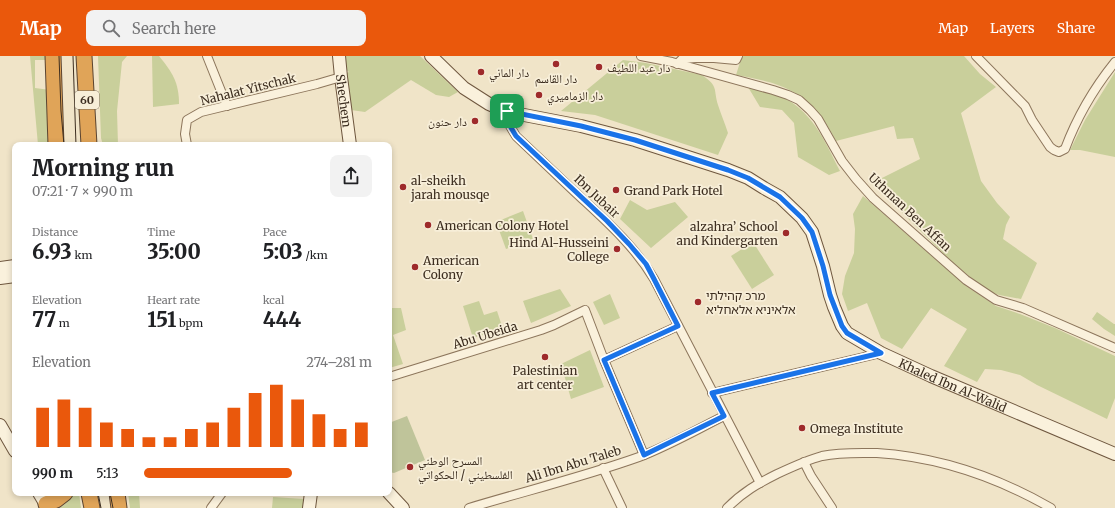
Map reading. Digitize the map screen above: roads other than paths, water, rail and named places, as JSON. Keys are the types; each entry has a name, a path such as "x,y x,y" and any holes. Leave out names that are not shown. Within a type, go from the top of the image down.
{"highway":[{"path":"53,56 56,142"},
{"name":"60","path":"84,56 89,142"},
{"path":"44,502 56,500 61,496"},
{"path":"90,496 92,508"},
{"path":"117,496 119,508"}],"street":[{"path":"207,56 227,106"},
{"name":"Shechem","path":"339,56 350,142"},
{"name":"Khaled Ibn Al-Walid","path":"431,56 468,91 490,104 507,111 581,126 635,140 728,170 748,178 780,197 802,218 812,232 823,266 830,295 842,326 847,333 881,353 931,376 1115,454"},
{"name":"Uthman Ben Affan","path":"641,56 677,64 773,90 799,100 818,119 842,161 873,198 966,280 996,300 1023,308 1115,348"},
{"path":"677,64 682,59 714,58 736,60 738,56"},
{"path":"976,56 1025,106 1032,120 1050,147 1059,152 1065,149 1078,118 1089,98 1115,62"},
{"name":"Nahalat Yitschak","path":"186,142 185,134 187,120 201,112 341,77"},
{"name":"Ibn Jubair","path":"507,111 510,126 516,136 619,232 638,254 654,279 760,484"},
{"path":"0,268 12,266"},
{"path":"0,278 12,276"},
{"name":"Abu Ubeida","path":"392,376 541,330 585,310 604,360"},
{"path":"644,455 604,360 678,326"},
{"path":"712,393 881,353"},
{"name":"Ali Ibn Abu Taleb","path":"469,508 644,455 724,416"},
{"path":"0,425 12,446"},
{"path":"727,508 749,489 794,466 822,456 844,453 891,454 961,467 1011,487 1051,508"},
{"path":"804,462 811,476 832,508"},
{"path":"603,468 622,508"},
{"path":"211,508 220,496"},
{"path":"309,508 311,496"},
{"path":"392,496 403,508"}],"tram line":[{"path":"59,56 64,142"},
{"path":"73,56 76,142"},
{"path":"99,496 101,508"},
{"path":"111,496 113,508"}],"place":[{"name":"دار القاسم","path":"556,64"},
{"name":"دار عبد اللطيف","path":"599,67"},
{"name":"دار الماني","path":"481,72"},
{"name":"دار الزماميري","path":"539,95"},
{"name":"دار حنون","path":"475,121"},
{"name":"al-sheikh jarah mousqe","path":"403,187"},
{"name":"Grand Park Hotel","path":"616,190"},
{"name":"American Colony Hotel","path":"428,225"},
{"name":"alzahra’ School and Kindergarten","path":"786,233"},
{"name":"Hind Al-Husseini College","path":"617,249"},
{"name":"American Colony","path":"415,267"},
{"name":"מרכ קהילתי אלאיניא אלאחליא","path":"698,302"},
{"name":"Palestinian art center","path":"545,357"},
{"name":"Omega Institute","path":"802,428"},
{"name":"المسرح الوطني الفلسطيني / الحكواتي","path":"410,467"}]}
